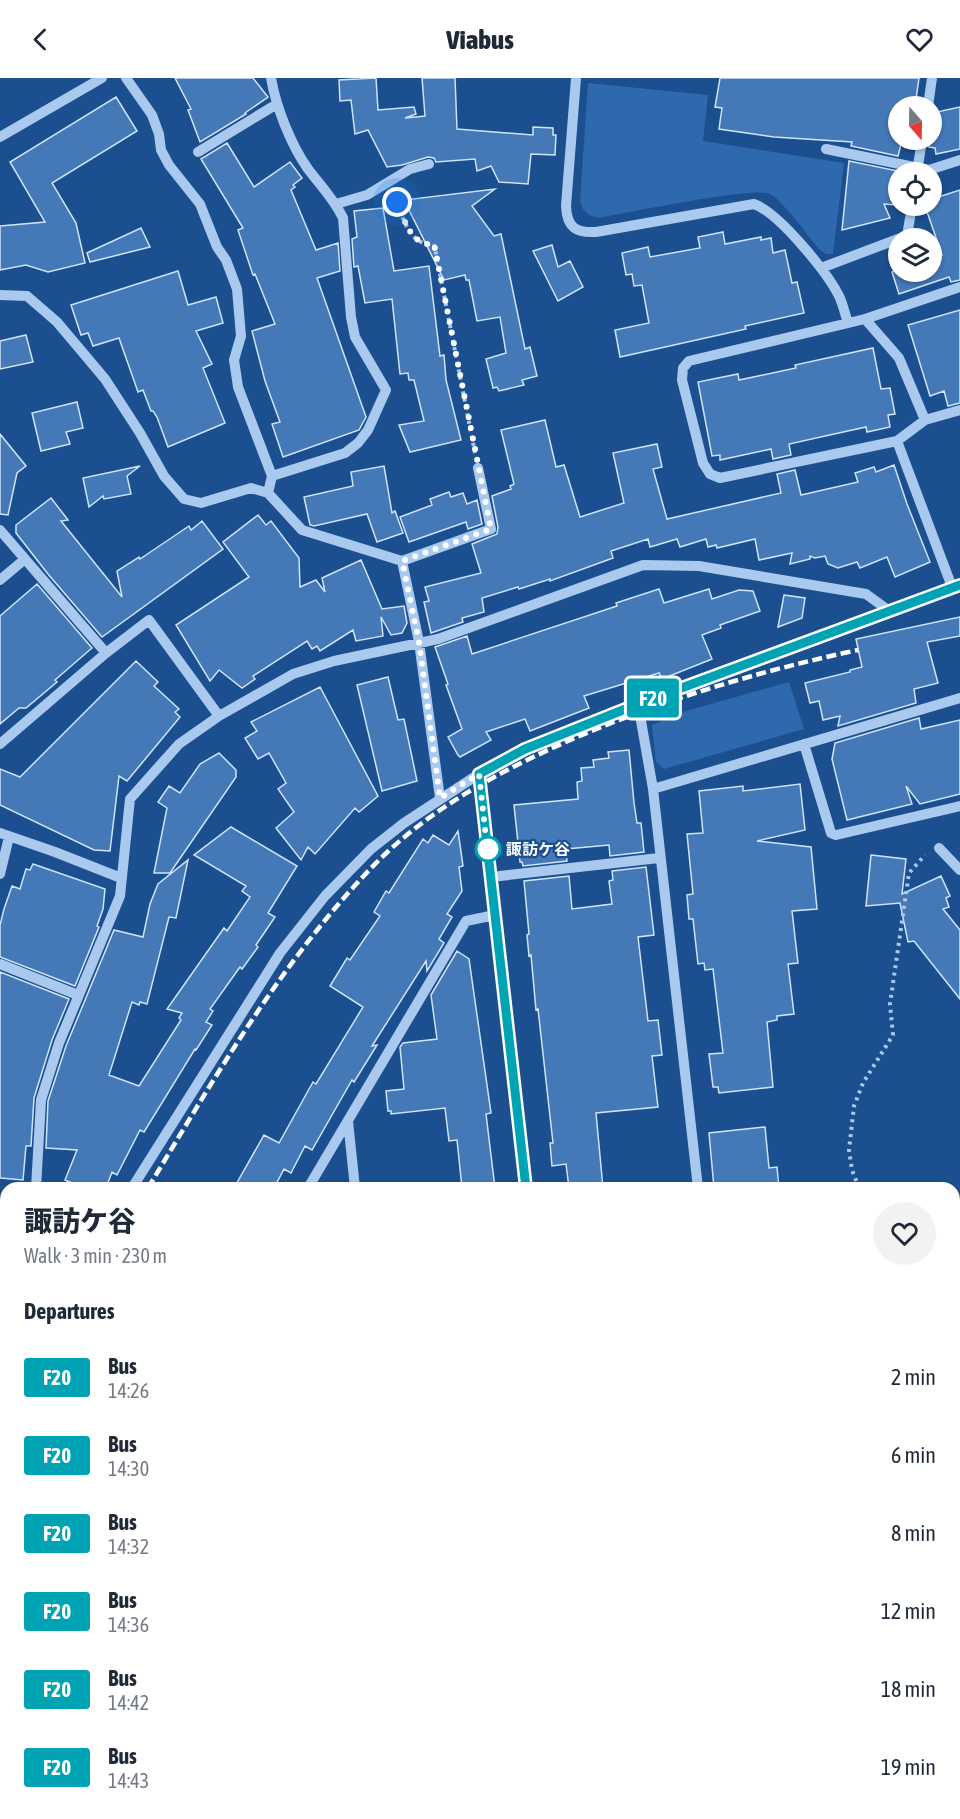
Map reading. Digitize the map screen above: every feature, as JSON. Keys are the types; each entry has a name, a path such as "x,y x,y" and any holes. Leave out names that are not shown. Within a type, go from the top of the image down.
{"street":[{"path":"0,137 102,78"},
{"path":"126,78 152,115 159,134 161,150 169,165 200,204 237,289 241,336 234,360 238,387 272,476 268,493"},
{"path":"271,78 277,104 306,167 336,204 343,218 351,317 355,337 386,390 368,430 358,443 345,453 272,476"},
{"path":"576,78 566,206 566,218 576,229 583,232 596,232 754,204 770,212 821,268 839,297 848,323"},
{"path":"929,96 932,78"},
{"path":"198,152 277,104"},
{"path":"826,149 888,163"},
{"path":"942,166 960,160"},
{"path":"336,204 367,195 410,169 429,164"},
{"path":"821,268 888,243"},
{"path":"960,287 865,320 689,361 682,368 682,380 703,463 710,474 720,478 897,441 925,420 960,410"},
{"path":"0,295 27,296 57,321 105,379 140,433 164,476 184,499 201,503 252,488 268,493 302,530 402,561 491,529 478,468"},
{"path":"865,320 899,358 925,420"},
{"path":"136,1182 287,945 325,896 371,849 440,798 525,749 638,704 956,586 897,441"},
{"path":"0,530 106,653"},
{"path":"0,580 25,559"},
{"path":"402,561 419,642 440,798"},
{"path":"36,1182 41,1100 59,1042 120,896 130,799 179,744 219,716 293,674 334,661 438,639 643,564 699,566 866,594 888,610"},
{"path":"0,744 106,653 149,620 219,716"},
{"path":"653,789 960,698"},
{"path":"638,704 653,789 697,1182"},
{"path":"804,744 831,833 836,835 960,806"},
{"path":"479,774 525,1182"},
{"path":"0,874 5,835 121,878"},
{"path":"939,848 960,870"},
{"path":"491,877 660,858"},
{"path":"312,1182 466,921 495,915"},
{"path":"0,964 78,995"},
{"path":"348,1121 354,1182"}],"path":[{"path":"389,181 415,239 429,245 434,244 478,468"},
{"path":"857,1182 849,1150 854,1106 863,1083 893,1035 890,1004 909,873 930,850 939,848"}],"shaded area":[{"path":"588,83 708,95 703,141 844,163 833,254 826,254 819,249 789,212 770,194 716,197 598,218 588,214 580,201"},
{"path":"789,682 804,729 664,769 656,762 652,725 686,711"}],"building":[{"path":"175,78 253,78 268,97 246,114 200,142 188,110 191,109"},
{"path":"376,78 378,110 414,107 416,114 405,118 425,116 422,78 455,78 457,129 533,135 533,127 553,128 553,135 556,135 555,155 531,154 528,184 499,182 491,166 477,171 475,159 436,162 434,158 428,157 387,167 368,130 355,134 351,100 340,101 339,80"},
{"path":"720,78 919,78 916,96 888,96 888,150 900,150 898,156 851,146 852,142 774,137 719,129 722,108 715,107"},
{"path":"116,97 137,131 52,183 76,223 85,263 48,272 26,265 0,270 0,226 45,222 10,162"},
{"path":"960,107 960,149 936,154 935,150 942,150 942,111"},
{"path":"227,143 254,187 290,162 302,178 293,185 295,187 291,190 316,250 338,243 340,271 317,278 366,417 359,430 283,457 272,424 280,422 265,381 252,331 275,324 255,274 253,275 238,230 243,228 201,159"},
{"path":"849,161 888,169 888,204 884,204 890,218 842,230"},
{"path":"495,189 472,206 494,236 501,234 525,349 530,347 537,376 522,380 524,385 499,391 497,387 493,388 486,359 506,353 500,317 477,321 469,280 466,280 465,275 444,280 404,200"},
{"path":"960,190 960,280 951,282 949,277 942,279 942,228 933,228 928,216 942,216 942,196"},
{"path":"383,208 394,271 429,266 440,356 444,355 446,380 461,440 410,452 399,425 424,421 414,380 409,380 408,373 400,374 392,299 365,303 358,266 354,267 352,239 357,237 354,211"},
{"path":"141,228 150,247 90,262 87,253"},
{"path":"723,232 725,244 761,237 761,240 771,238 773,253 785,250 792,283 797,282 804,313 745,326 746,329 620,357 615,330 649,323 642,285 634,286 632,274 626,275 622,253 648,247 650,257 700,248 698,237"},
{"path":"552,245 558,267 570,261 583,287 558,301 533,251"},
{"path":"178,271 188,305 216,297 223,323 196,331 212,364 203,368 225,423 168,447 157,417 151,411 143,390 138,392 119,338 93,346 88,333 81,335 71,305"},
{"path":"895,282 934,282 899,294"},
{"path":"960,310 960,403 948,406 944,391 930,396 908,325"},
{"path":"26,335 33,362 0,369 0,341"},
{"path":"873,348 881,389 890,388 895,414 888,415 890,427 867,432 866,427 789,444 791,455 773,459 771,449 720,460 720,455 712,456 698,382 738,374 739,380"},
{"path":"77,402 83,428 66,432 70,444 41,451 32,413"},
{"path":"545,420 556,467 564,465 580,517 624,503 613,453 657,444 662,467 653,469 667,519 781,493 777,474 795,470 801,495 858,482 855,473 874,467 876,472 894,465 930,562 895,577 887,557 860,568 857,562 838,568 828,564 825,556 815,558 810,556 810,559 790,564 792,553 759,560 755,539 717,548 716,545 708,547 706,539 680,547 677,539 650,547 648,539 611,551 613,558 550,581 550,579 482,598 484,612 462,618 463,622 431,633 424,602 429,601 425,587 481,573 472,544 497,534 498,527 492,496 511,489 510,486 514,484 501,430"},
{"path":"0,434 26,466 17,473 8,515 0,514"},
{"path":"140,466 127,476 131,494 104,499 103,496 89,507 83,478"},
{"path":"384,466 392,513 395,511 403,533 377,542 367,514 310,525 304,497 353,486 351,472"},
{"path":"449,492 451,497 463,493 467,504 477,500 482,524 468,529 466,522 409,542 400,517 432,505 430,499"},
{"path":"51,498 68,520 61,521 122,597 117,571 139,557 140,559 189,526 191,530 202,521 223,549 102,637 16,533 16,525"},
{"path":"258,515 266,525 271,521 299,558 300,587 316,580 325,592 322,578 361,560 382,609 404,606 407,623 402,633 391,635 381,617 383,636 356,641 353,630 320,651 317,646 312,649 307,641 253,676 255,679 242,688 219,670 210,681 176,625 249,577 223,542"},
{"path":"37,584 92,648 26,708 19,708 0,724 0,616"},
{"path":"659,589 664,603 709,589 712,599 739,590 753,591 760,611 720,625 721,628 702,635 712,659 662,679 659,673 584,696 589,708 530,731 525,719 486,732 491,740 460,757 458,755 448,737 462,729 435,647 467,636 472,654 617,606 616,603"},
{"path":"784,595 805,598 802,618 778,627"},
{"path":"960,617 960,636 927,642 938,683 914,689 916,703 838,726 840,716 823,720 819,701 810,703 805,683 862,667 856,639"},
{"path":"136,661 158,682 154,686 179,709 175,712 180,717 127,781 119,776 110,851 94,850 0,805 0,769 20,777"},
{"path":"388,677 398,720 404,719 417,781 382,791 357,685"},
{"path":"320,687 378,796 359,812 355,808 315,854 308,847 301,860 276,828 294,812 278,789 286,783 269,753 258,759 245,738 257,731 251,722"},
{"path":"919,718 921,729 960,720 960,794 920,804 906,786 912,804 847,820 832,759 835,743"},
{"path":"629,750 634,803 637,823 641,823 644,852 610,856 609,845 566,849 567,861 523,866 520,862 514,805 578,799 577,782 582,781 581,768 594,767 593,760 609,758 608,752"},
{"path":"219,753 236,770 236,777 170,873 154,873 167,808 158,802 169,786 180,793 200,764"},
{"path":"800,784 805,830 757,841 811,847 817,909 792,911 798,963 788,964 794,1014 777,1016 777,1020 767,1022 773,1087 719,1093 718,1087 713,1087 709,1054 723,1053 713,969 705,970 704,963 698,964 693,919 689,919 687,895 693,894 687,834 703,833 699,791 743,786 743,791"},
{"path":"231,827 297,866 268,913 275,917 256,945 258,947 242,969 240,967 210,1009 213,1011 206,1022 212,1025 144,1132 140,1130 117,1175 112,1172 108,1182 70,1182 65,1180 77,1150 46,1148 48,1101 66,1046 114,930 143,937 150,904 158,884 188,860 176,918 169,917 147,1004 140,1002 139,1005 132,1002 109,1075 139,1086 181,1020 179,1018 182,1013 167,1009 224,928 227,931 250,897 242,891 246,886 194,855"},
{"path":"458,831 463,866 459,867 462,891 447,914 452,917 439,939 444,943 427,971 426,961 372,1046 377,1045 354,1082 352,1080 312,1150 305,1146 291,1173 284,1169 277,1182 237,1182 264,1135 279,1143 313,1082 316,1084 363,1007 330,986 347,958 350,960 380,916 374,912 386,891 389,893 423,839 428,843 433,835 449,845"},
{"path":"871,855 906,859 902,894 941,876 950,896 946,898 949,907 943,909 960,930 960,999 914,941 908,942 900,903 866,906"},
{"path":"33,864 105,889 103,909 97,926 99,927 75,986 0,957 0,925 12,886 20,889 26,869 30,870"},
{"path":"646,867 654,935 638,937 648,1021 658,1020 662,1055 652,1056 658,1107 596,1113 602,1182 568,1182 566,1164 552,1166 550,1143 553,1143 531,955 529,956 524,881 569,876 572,909 612,904 609,881 613,880 612,871"},
{"path":"457,951 469,959 491,1113 486,1114 494,1182 461,1182 457,1140 449,1141 445,1108 391,1114 391,1111 388,1111 386,1091 404,1089 400,1047 403,1043 437,1039 431,995"},
{"path":"0,972 69,999 52,1040 34,1098 31,1146 26,1146 23,1180 0,1178"},
{"path":"765,1127 769,1168 777,1167 778,1182 713,1182 709,1133"}],"railway":[{"path":"152,1182 254,1017 313,935 379,860 424,822 498,775 550,749 611,723 715,687 858,650"}],"bus line":[{"name":"F20","path":"525,1182 479,774 525,749 638,704 960,585"}],"place":[{"name":"諏訪ケ谷","path":"488,849"}],"route":[{"path":"397,202 415,239 429,245 434,244 491,529 402,561 406,571 419,642 440,798 479,774 488,856 488,849"}]}
